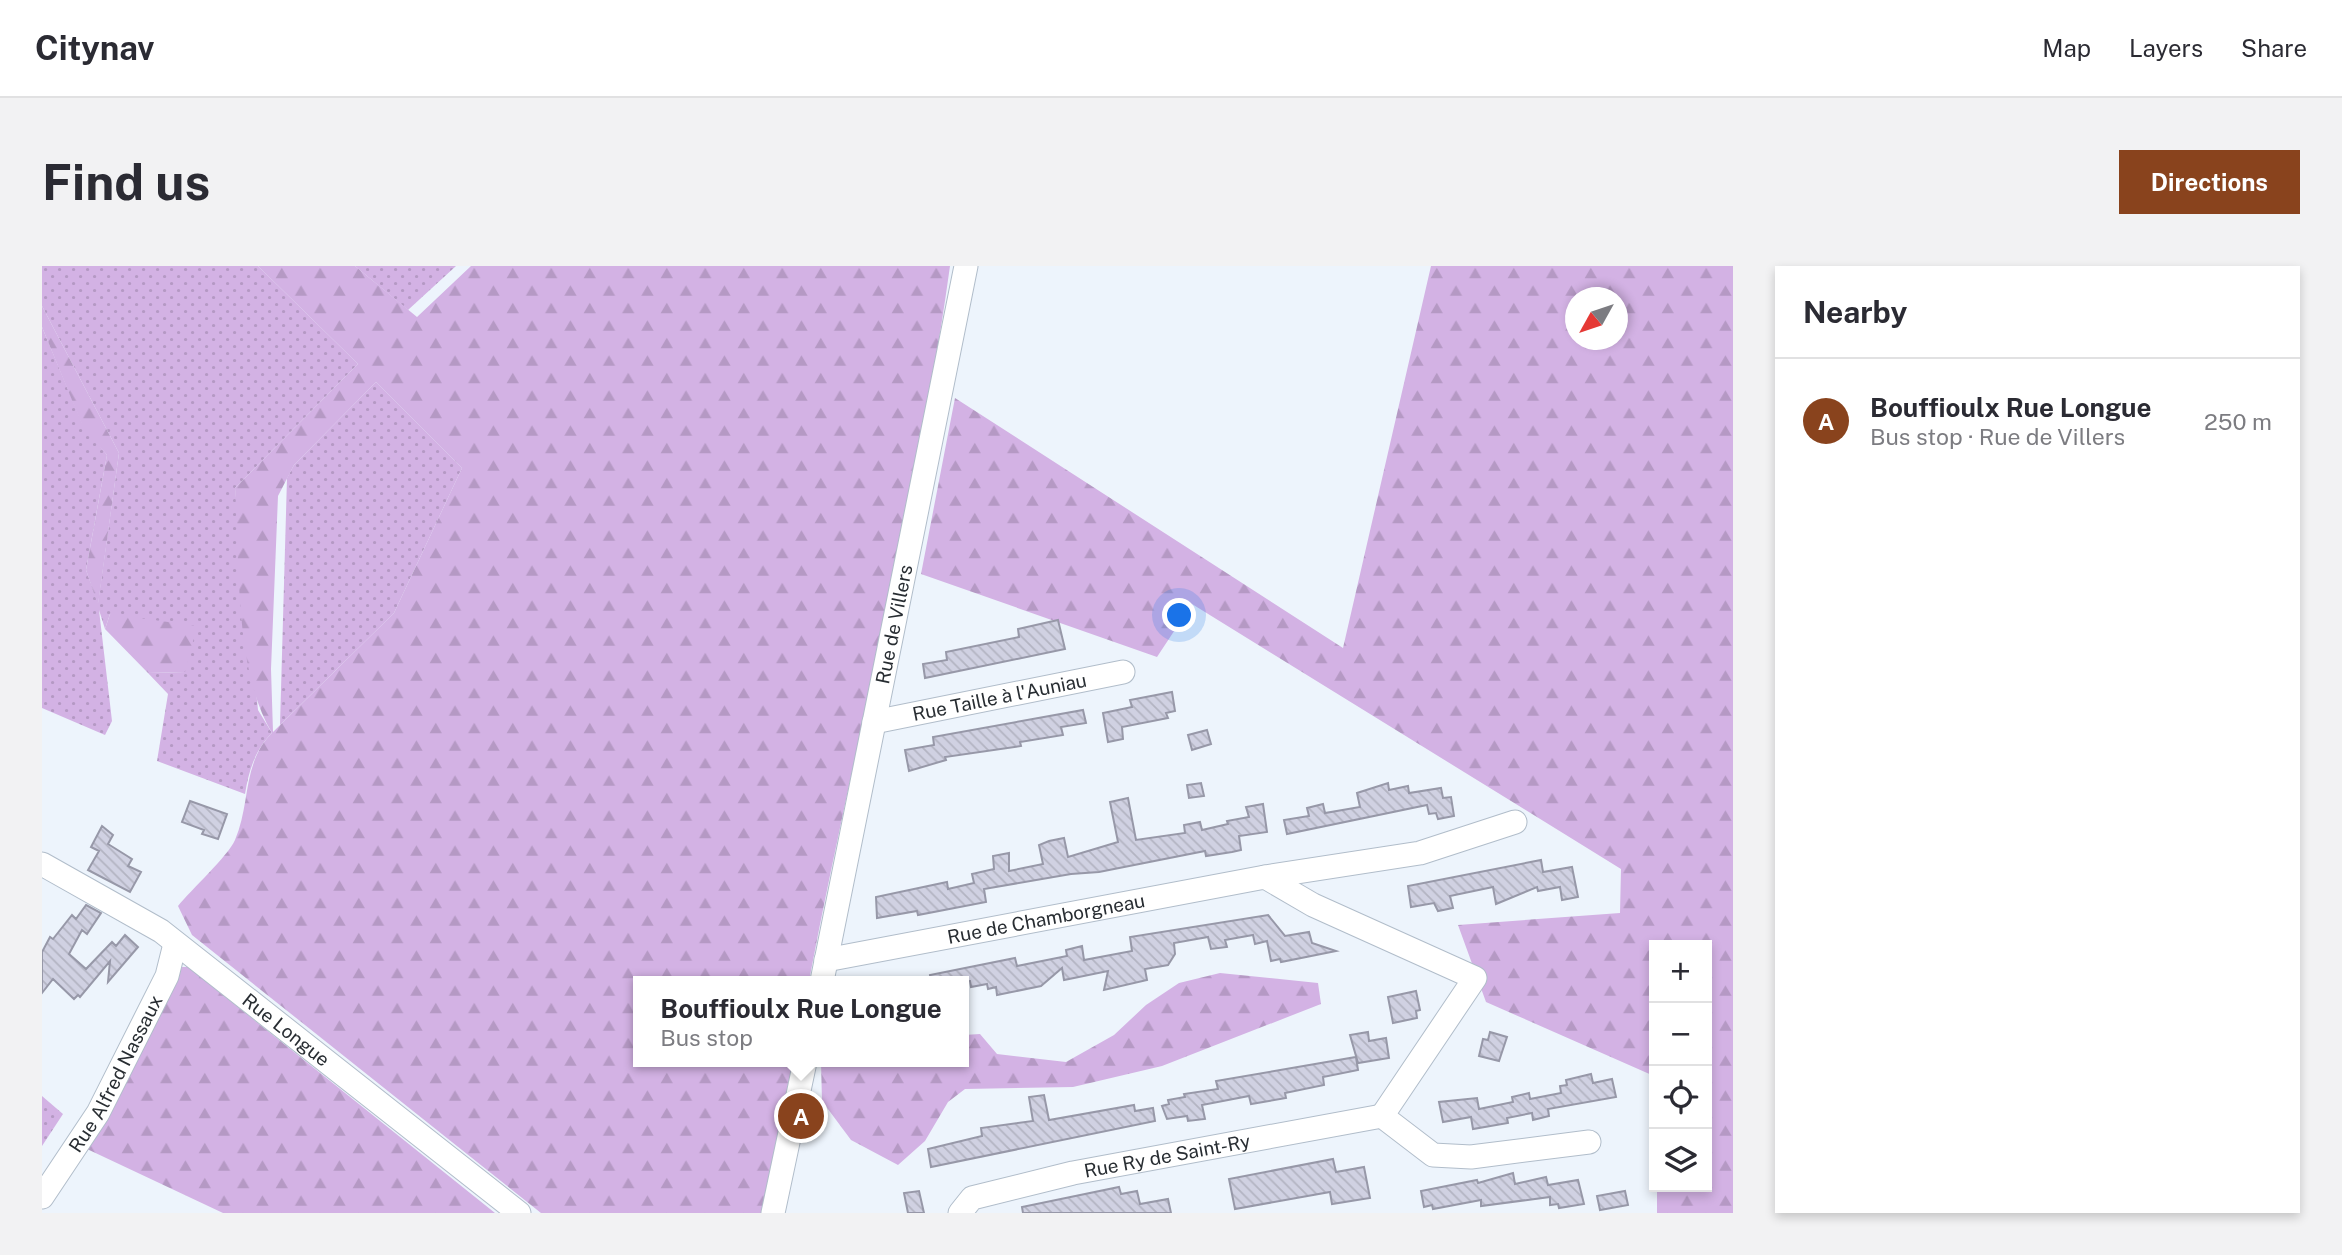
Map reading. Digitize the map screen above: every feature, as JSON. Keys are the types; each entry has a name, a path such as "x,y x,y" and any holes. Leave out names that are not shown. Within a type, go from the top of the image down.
{"street":[{"name":"Rue de Villers","path":"824,971 966,266"},
{"name":"Rue Taille à l'Auniau","path":"874,722 1123,672"},
{"name":"Rue de Chamborgneau","path":"824,971 1265,877 1420,853 1515,822"},
{"name":"Rue Longue","path":"42,864 161,931 519,1213"},
{"path":"1265,877 1313,905 1475,978 1382,1116 1433,1155 1471,1157 1589,1142"},
{"name":"Rue Alfred Nassaux","path":"42,1197 98,1113 167,976 175,944"},
{"path":"773,1213 804,1067"},
{"name":"Rue Ry de Saint-Ry","path":"960,1213 972,1198 1073,1173 1382,1116"}],"green space":[{"path":"42,266 258,266 358,364 235,488 258,710 272,733 261,746 254,761 245,794 157,761 168,694 148,673 185,672 110,614 105,629 99,610 112,721 105,735 42,708 42,327 82,423 107,455 86,570 98,603 119,453 42,306"},
{"path":"258,266 355,266 417,317 471,266 950,266 903,535 810,976 633,976 633,1067 793,1067 766,1213 541,1213 192,935 178,906 235,840 251,770 262,745 272,733 251,679 245,647 235,488 358,364","holes":["376,382 462,468 394,613 273,732 271,669 278,496 294,465"]},
{"path":"355,266 456,266 408,310"},
{"path":"1431,266 1733,266 1733,1213 1657,1213 1657,1192 1712,1192 1712,940 1649,940 1649,1074 1486,1002 1458,925 1620,913 1621,869 1192,604 1157,657 921,574 955,398 1343,648"},
{"path":"42,306 119,453 98,605 86,570 107,455 83,427 42,327"},
{"path":"376,382 462,468 394,613 280,725 287,478 294,465"},
{"path":"110,614 197,626 185,672 148,673 105,629"},
{"path":"182,967 188,967 495,1213 223,1213 87,1149"},
{"path":"1220,973 1318,983 1321,1004 1162,1066 1073,1087 965,1089 948,1102 925,1141 898,1165 851,1140 822,1101 821,1067 969,1067 969,1035 980,1034 997,1054 1066,1062 1114,1035 1146,1005 1179,983"},
{"path":"42,1096 63,1114 42,1146"}],"building":[{"path":"1058,620 1065,649 925,678 923,664 947,660 946,652 1019,637 1018,629"},
{"path":"1172,692 1175,711 1166,713 1168,718 1122,727 1123,739 1108,742 1103,713 1132,707 1130,700"},
{"path":"1083,710 1086,723 1061,727 1063,735 1020,742 1021,746 945,757 946,760 909,771 905,750 934,745 933,737"},
{"path":"1207,730 1211,744 1192,750 1188,735"},
{"path":"1201,783 1204,796 1189,798 1187,785"},
{"path":"1388,783 1389,790 1408,786 1409,793 1441,788 1443,798 1451,797 1454,816 1438,819 1436,813 1429,814 1427,805 1287,834 1284,820 1309,816 1307,808 1323,804 1325,813 1360,807 1357,793"},
{"path":"1128,798 1136,840 1185,833 1184,825 1200,822 1202,830 1228,824 1227,821 1249,817 1246,807 1263,804 1267,832 1239,836 1241,850 1232,852 1206,856 1205,851 1099,872 1071,874 984,889 986,902 918,915 917,911 877,918 876,897 947,882 948,889 974,883 972,874 994,869 993,856 1009,853 1009,871 1043,864 1039,845 1049,841 1064,838 1068,857 1118,842 1110,802"},
{"path":"190,801 227,814 218,839 202,834 204,830 182,822"},
{"path":"102,826 113,835 108,844 132,859 128,866 141,872 130,892 88,870 99,851 91,847"},
{"path":"1541,860 1543,872 1572,867 1578,897 1562,900 1560,887 1538,891 1537,887 1496,904 1493,887 1450,896 1453,908 1438,911 1434,903 1411,907 1408,886"},
{"path":"86,905 101,913 87,934 82,930 69,954 86,969 112,942 116,946 125,935 138,947 108,982 110,961 80,997 78,995 74,999 53,979 42,993 42,952 50,937 53,939 72,915 76,919"},
{"path":"1268,915 1285,936 1309,932 1312,943 1336,951 1281,962 1280,959 1271,961 1267,941 1255,944 1253,935 1225,940 1227,947 1211,949 1208,937 1174,943 1175,954 1168,965 1145,969 1147,980 1104,990 1108,971 1064,980 1062,968 1041,986 997,995 996,987 988,989 987,984 971,987 969,976 930,976 1015,958 1017,966 1067,956 1066,950 1082,946 1084,960 1132,951 1130,937"},
{"path":"1416,991 1420,1010 1416,1011 1417,1018 1393,1023 1388,997"},
{"path":"1368,1032 1369,1041 1386,1038 1389,1058 1358,1063 1350,1035"},
{"path":"1490,1032 1507,1037 1499,1061 1479,1056 1483,1039 1488,1040"},
{"path":"1356,1057 1358,1070 1323,1077 1324,1085 1285,1093 1286,1098 1251,1104 1249,1096 1202,1105 1205,1119 1188,1121 1187,1116 1167,1119 1162,1106 1169,1104 1168,1100 1185,1097 1184,1094 1218,1089 1216,1081"},
{"path":"1591,1074 1593,1083 1612,1079 1616,1097 1548,1109 1549,1116 1533,1120 1532,1113 1507,1118 1508,1123 1473,1129 1471,1117 1443,1122 1439,1102 1477,1098 1479,1109 1513,1102 1512,1097 1529,1093 1530,1099 1561,1093 1560,1086 1567,1085 1566,1080"},
{"path":"1044,1095 1049,1120 1134,1105 1135,1111 1153,1108 1155,1121 931,1167 928,1149 982,1136 981,1128 1033,1121 1029,1097"},
{"path":"1333,1159 1336,1172 1364,1167 1370,1198 1332,1204 1330,1192 1235,1209 1229,1179"},
{"path":"1513,1173 1515,1184 1546,1177 1548,1185 1578,1180 1584,1204 1559,1208 1558,1204 1550,1205 1550,1197 1481,1206 1481,1200 1433,1209 1432,1205 1424,1207 1421,1191 1477,1180 1478,1183"},
{"path":"1119,1187 1121,1194 1137,1191 1140,1204 1168,1199 1171,1213 1023,1213 1022,1207"},
{"path":"919,1191 924,1213 908,1213 904,1193"},
{"path":"1625,1191 1628,1205 1600,1210 1597,1196"}],"place":[{"name":"Bouffioulx Rue Longue","path":"801,1116"}]}
